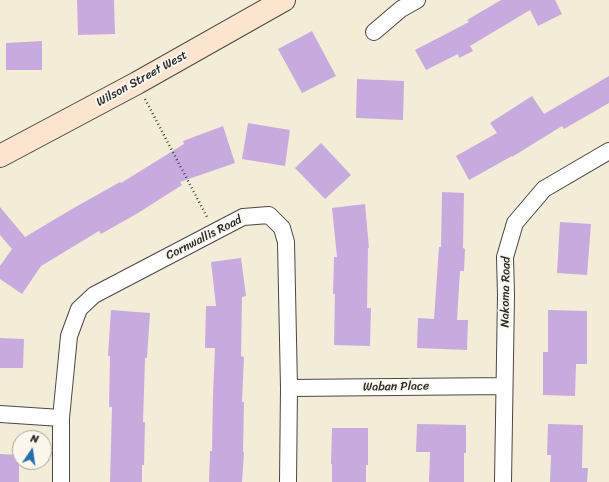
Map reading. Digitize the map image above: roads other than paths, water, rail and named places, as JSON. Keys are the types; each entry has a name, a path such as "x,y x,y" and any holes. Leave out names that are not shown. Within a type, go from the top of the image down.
{"main road":[{"name":"Wilson Street West","path":"0,156 137,83 263,5 284,0"}],"street":[{"path":"374,32 401,9 417,0"},
{"name":"Nakoma Road","path":"503,482 506,295 505,257 515,223 544,189 609,151"},
{"name":"Cornwallis Road","path":"61,482 61,418 69,336 79,309 94,295 243,217 269,216 282,228 286,242 289,388 288,482"},
{"name":"Waban Place","path":"289,388 504,386"},
{"path":"0,414 61,418"}]}
